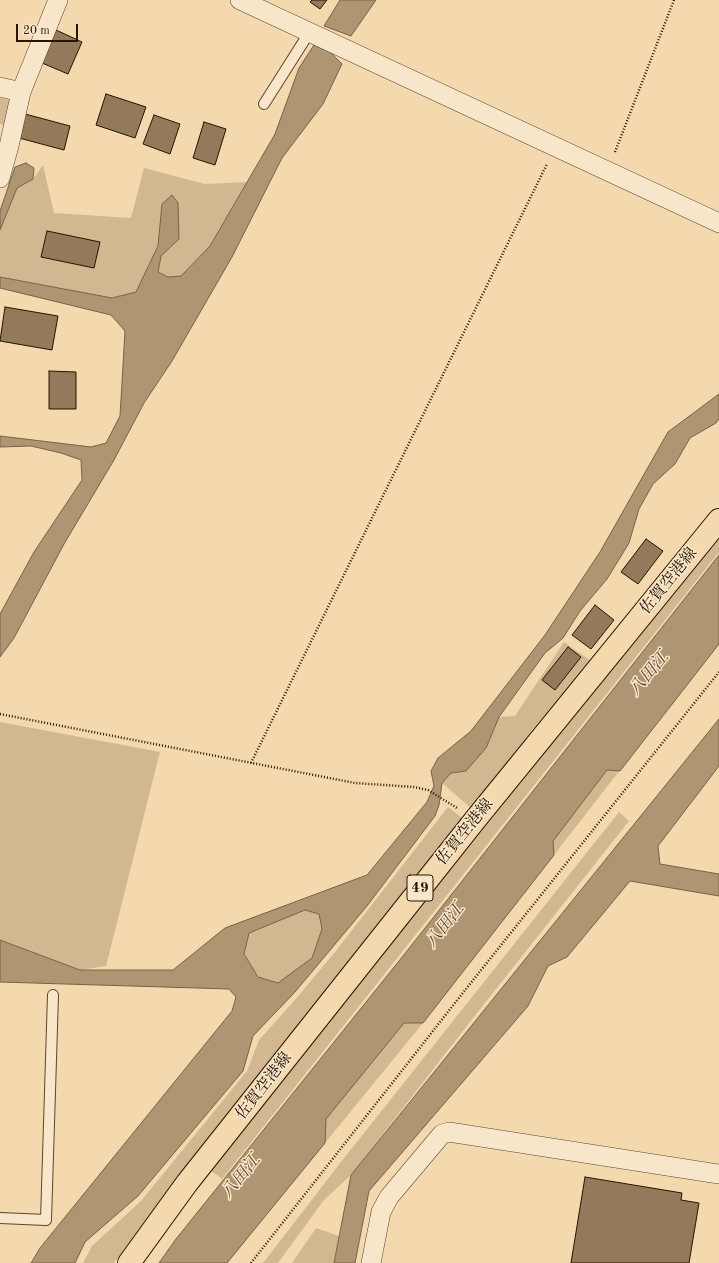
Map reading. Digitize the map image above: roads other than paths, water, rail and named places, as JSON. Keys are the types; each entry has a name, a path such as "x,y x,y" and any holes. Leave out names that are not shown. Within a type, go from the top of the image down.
{"main road":[{"name":"佐賀空港線","path":"129,1263 187,1183 474,820 719,520"}],"street":[{"path":"0,178 21,92 58,0"},
{"path":"240,0 719,224"},
{"path":"0,87 21,92"},
{"path":"370,1263 381,1212 389,1197 442,1134 450,1132 719,1174"}],"lane":[{"path":"264,104 309,33"},
{"path":"0,1218 46,1220 53,995"}],"water":[{"path":"340,0 376,0 351,36 324,26"},
{"path":"314,45 330,52 342,64 323,104 282,158 232,257 172,361 144,403 114,460 64,544 14,638 0,657 0,614 34,552 82,480 81,460 61,453 31,446 0,447 0,436 91,447 106,443 120,416 125,331 111,315 0,288 0,277 112,298 136,292 158,246 162,204 172,195 178,203 179,239 161,256 158,272 168,277 181,276 210,246 275,134 299,68"},
{"path":"26,163 34,168 33,179 17,188 0,230 0,211 15,167"},
{"path":"719,394 719,419 716,423 690,438 675,464 653,484 639,509 629,543 607,579 580,611 563,638 545,653 499,717 486,748 466,771 451,773 442,783 439,805 435,816 367,906 295,992 253,1036 243,1071 138,1196 85,1242 75,1263 31,1263 40,1248 232,1011 236,997 229,989 0,982 0,940 80,970 173,970 225,928 367,875 427,802 434,786 431,771 438,758 471,731 545,635 600,552 668,432","holes":["305,910 319,914 322,929 312,958 278,983 258,977 244,954 249,933"]},
{"name":"八田江","path":"719,555 719,644 620,771 607,770 553,841 554,855 423,1023 404,1023 326,1119 325,1143 227,1263 159,1263 176,1239 403,956"},
{"path":"719,719 719,766 658,846 660,864 719,874 719,896 630,881 567,957 548,966 528,1006 369,1191 355,1263 334,1263 351,1175"}]}
